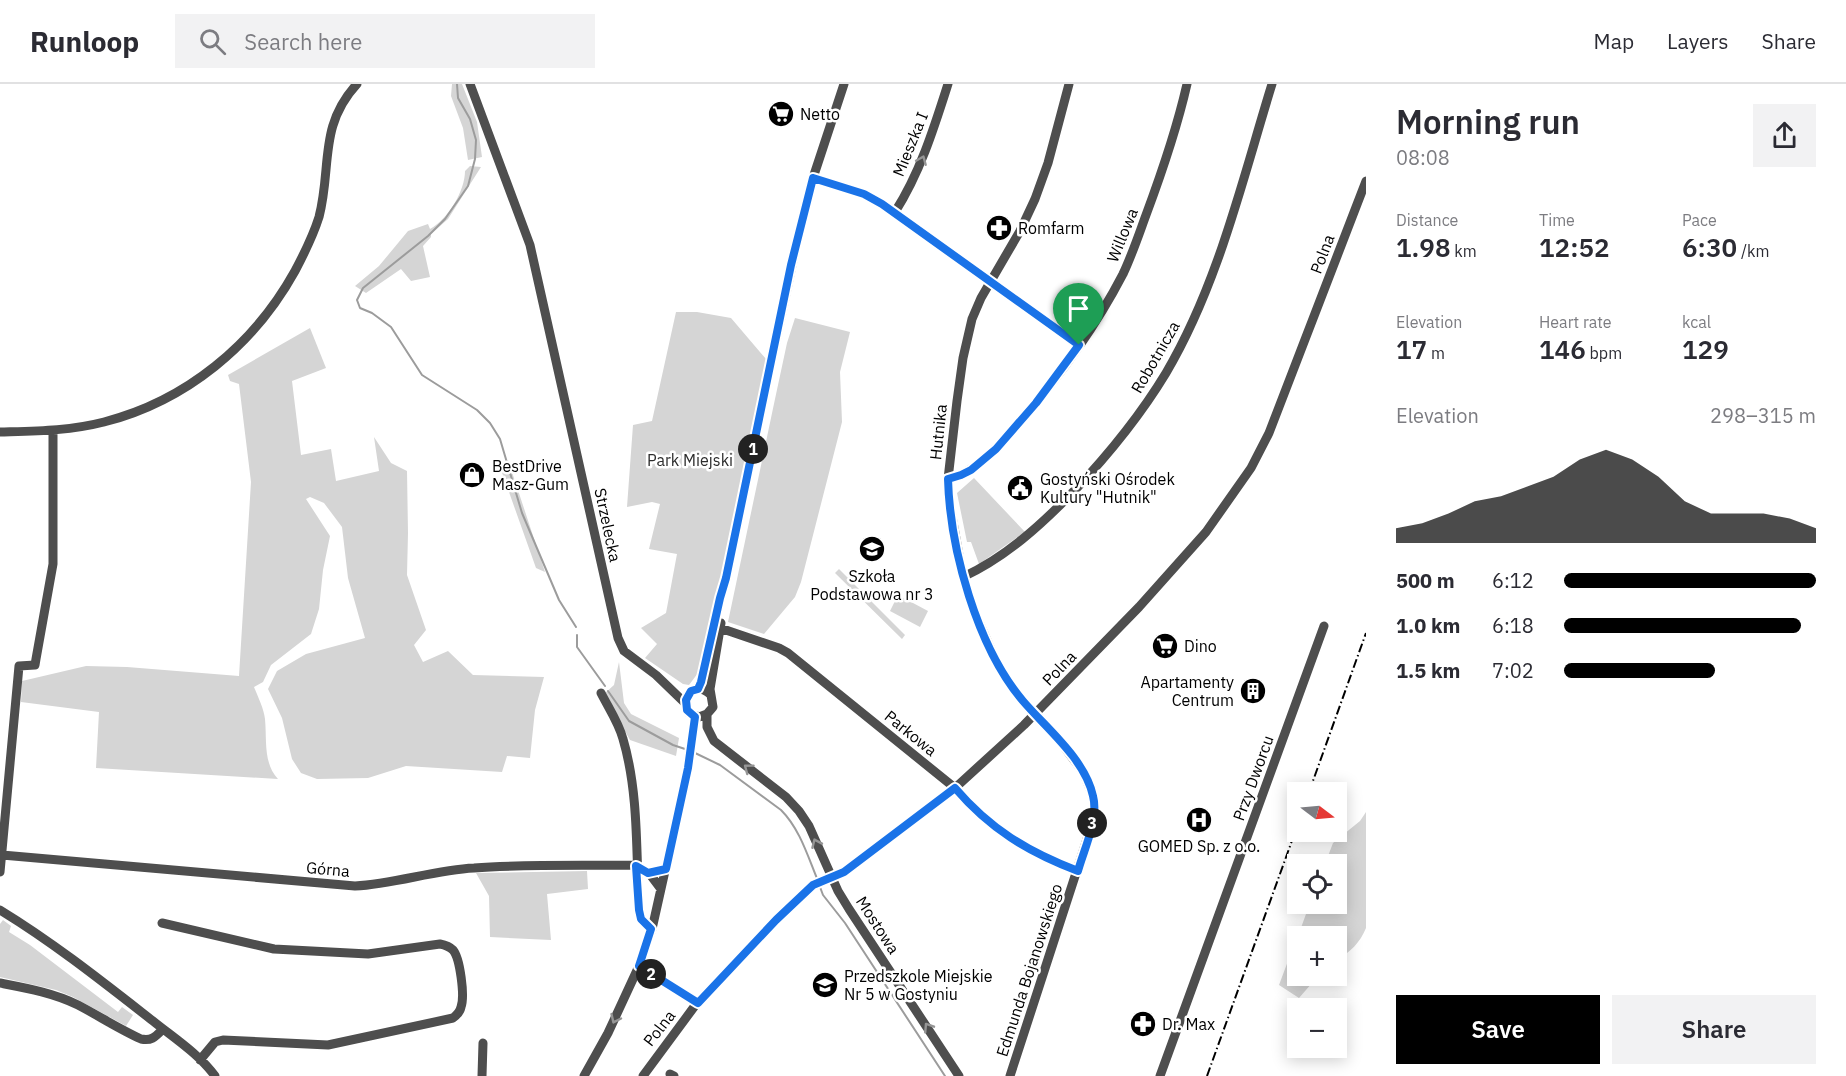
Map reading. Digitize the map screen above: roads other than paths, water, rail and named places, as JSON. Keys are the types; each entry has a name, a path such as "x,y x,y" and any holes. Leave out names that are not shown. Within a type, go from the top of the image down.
{"street":[{"path":"0,432 53,431 86,426 135,412 185,388 221,362 252,332 280,296 307,247 320,209 331,131 342,105 357,84"},
{"name":"Strzelecka","path":"470,84 530,245 618,638 624,651 656,675 685,703"},
{"path":"726,578 701,682 687,697 685,703 687,710 695,717 704,717 713,707 710,694 712,670 726,578 791,265 813,178 844,84"},
{"name":"Mieszka I","path":"895,212 925,152 948,84"},
{"name":"Hutnika","path":"1035,714 997,663 976,615 963,577 949,500 948,479 963,358 972,319 1035,199 1048,163 1070,84"},
{"name":"Willowa","path":"948,479 971,470 996,449 1036,403 1079,345 1109,298 1133,251 1157,186 1187,84"},
{"name":"Robotnicza","path":"963,577 987,566 1033,531 1066,499 1106,457 1166,374 1199,307 1218,258 1272,84"},
{"path":"813,178 864,194 895,212 1079,345"},
{"name":"Polna","path":"643,1076 698,1003 776,920 813,885 844,872 955,788 1035,714 1181,560 1229,502 1251,468 1284,398 1366,181"},
{"path":"0,872 19,666 34,665 51,586 54,544 53,431"},
{"name":"Przy Dworcu","path":"1160,1076 1324,626"},
{"name":"Parkowa","path":"720,628 788,653 955,788 978,813 1008,837 1050,860 1078,871"},
{"name":"Strzelecka","path":"656,675 679,688 694,690"},
{"path":"694,690 702,689 710,694"},
{"path":"600,693 623,737 634,803 639,910 641,919 651,929"},
{"path":"707,714 706,727 714,741"},
{"name":"Edmunda Bojanowskiego","path":"1010,1076 1078,871 1092,821 1093,796 1083,772 1035,714"},
{"path":"588,1075 639,966 651,929 688,768 695,717"},
{"path":"692,743 702,737 714,741"},
{"name":"Mostowa","path":"714,741 786,797 799,811 809,826 829,879 959,1076"},
{"name":"Górna","path":"2,855 355,886 383,883 441,871 475,868 636,866"},
{"path":"636,866 648,873 662,889"},
{"path":"648,873 666,869"},
{"path":"0,910 56,947 163,1029 200,1059 215,1076"},
{"path":"162,923 274,949 368,954 440,944 448,946 459,962 462,1003 458,1014 453,1018 328,1045 223,1040 215,1042 200,1059"},
{"path":"639,966 698,1003"},
{"path":"0,983 30,989 76,1004 141,1039 154,1038 163,1029"},
{"path":"482,1076 483,1043"}],"waterway":[{"path":"457,84 458,98 470,119 476,140 475,159 468,186 445,219 428,236 363,288 357,300 360,308 372,313 391,327 422,375 477,410 490,423 500,439 522,513 559,600 576,627"},
{"path":"577,635 577,647 605,686"},
{"path":"608,691 629,721 673,745 688,750"},
{"path":"693,752 720,765 781,810 798,834 818,881"},
{"path":"820,887 823,895 845,923 945,1076"}],"railway":[{"path":"1313,782 1366,633"},
{"path":"1207,1076 1292,842"}],"place":[{"name":"Netto","path":"781,114"},
{"name":"Romfarm","path":"999,228"},
{"name":"BestDrive Masz-Gum","path":"472,475"},
{"name":"Gostyński Ośrodek Kultury \"Hutnik\"","path":"1020,488"},
{"name":"Szkoła Podstawowa nr 3","path":"872,549"},
{"name":"Dino","path":"1165,646"},
{"name":"Apartamenty Centrum","path":"1253,691"},
{"name":"GOMED Sp. z o.o.","path":"1199,820"},
{"name":"Przedszkole Miejskie Nr 5 w Gostyniu","path":"825,985"},
{"name":"Dr. Max","path":"1143,1024"}],"park label":[{"name":"Park Miejski","path":"690,460"}]}
